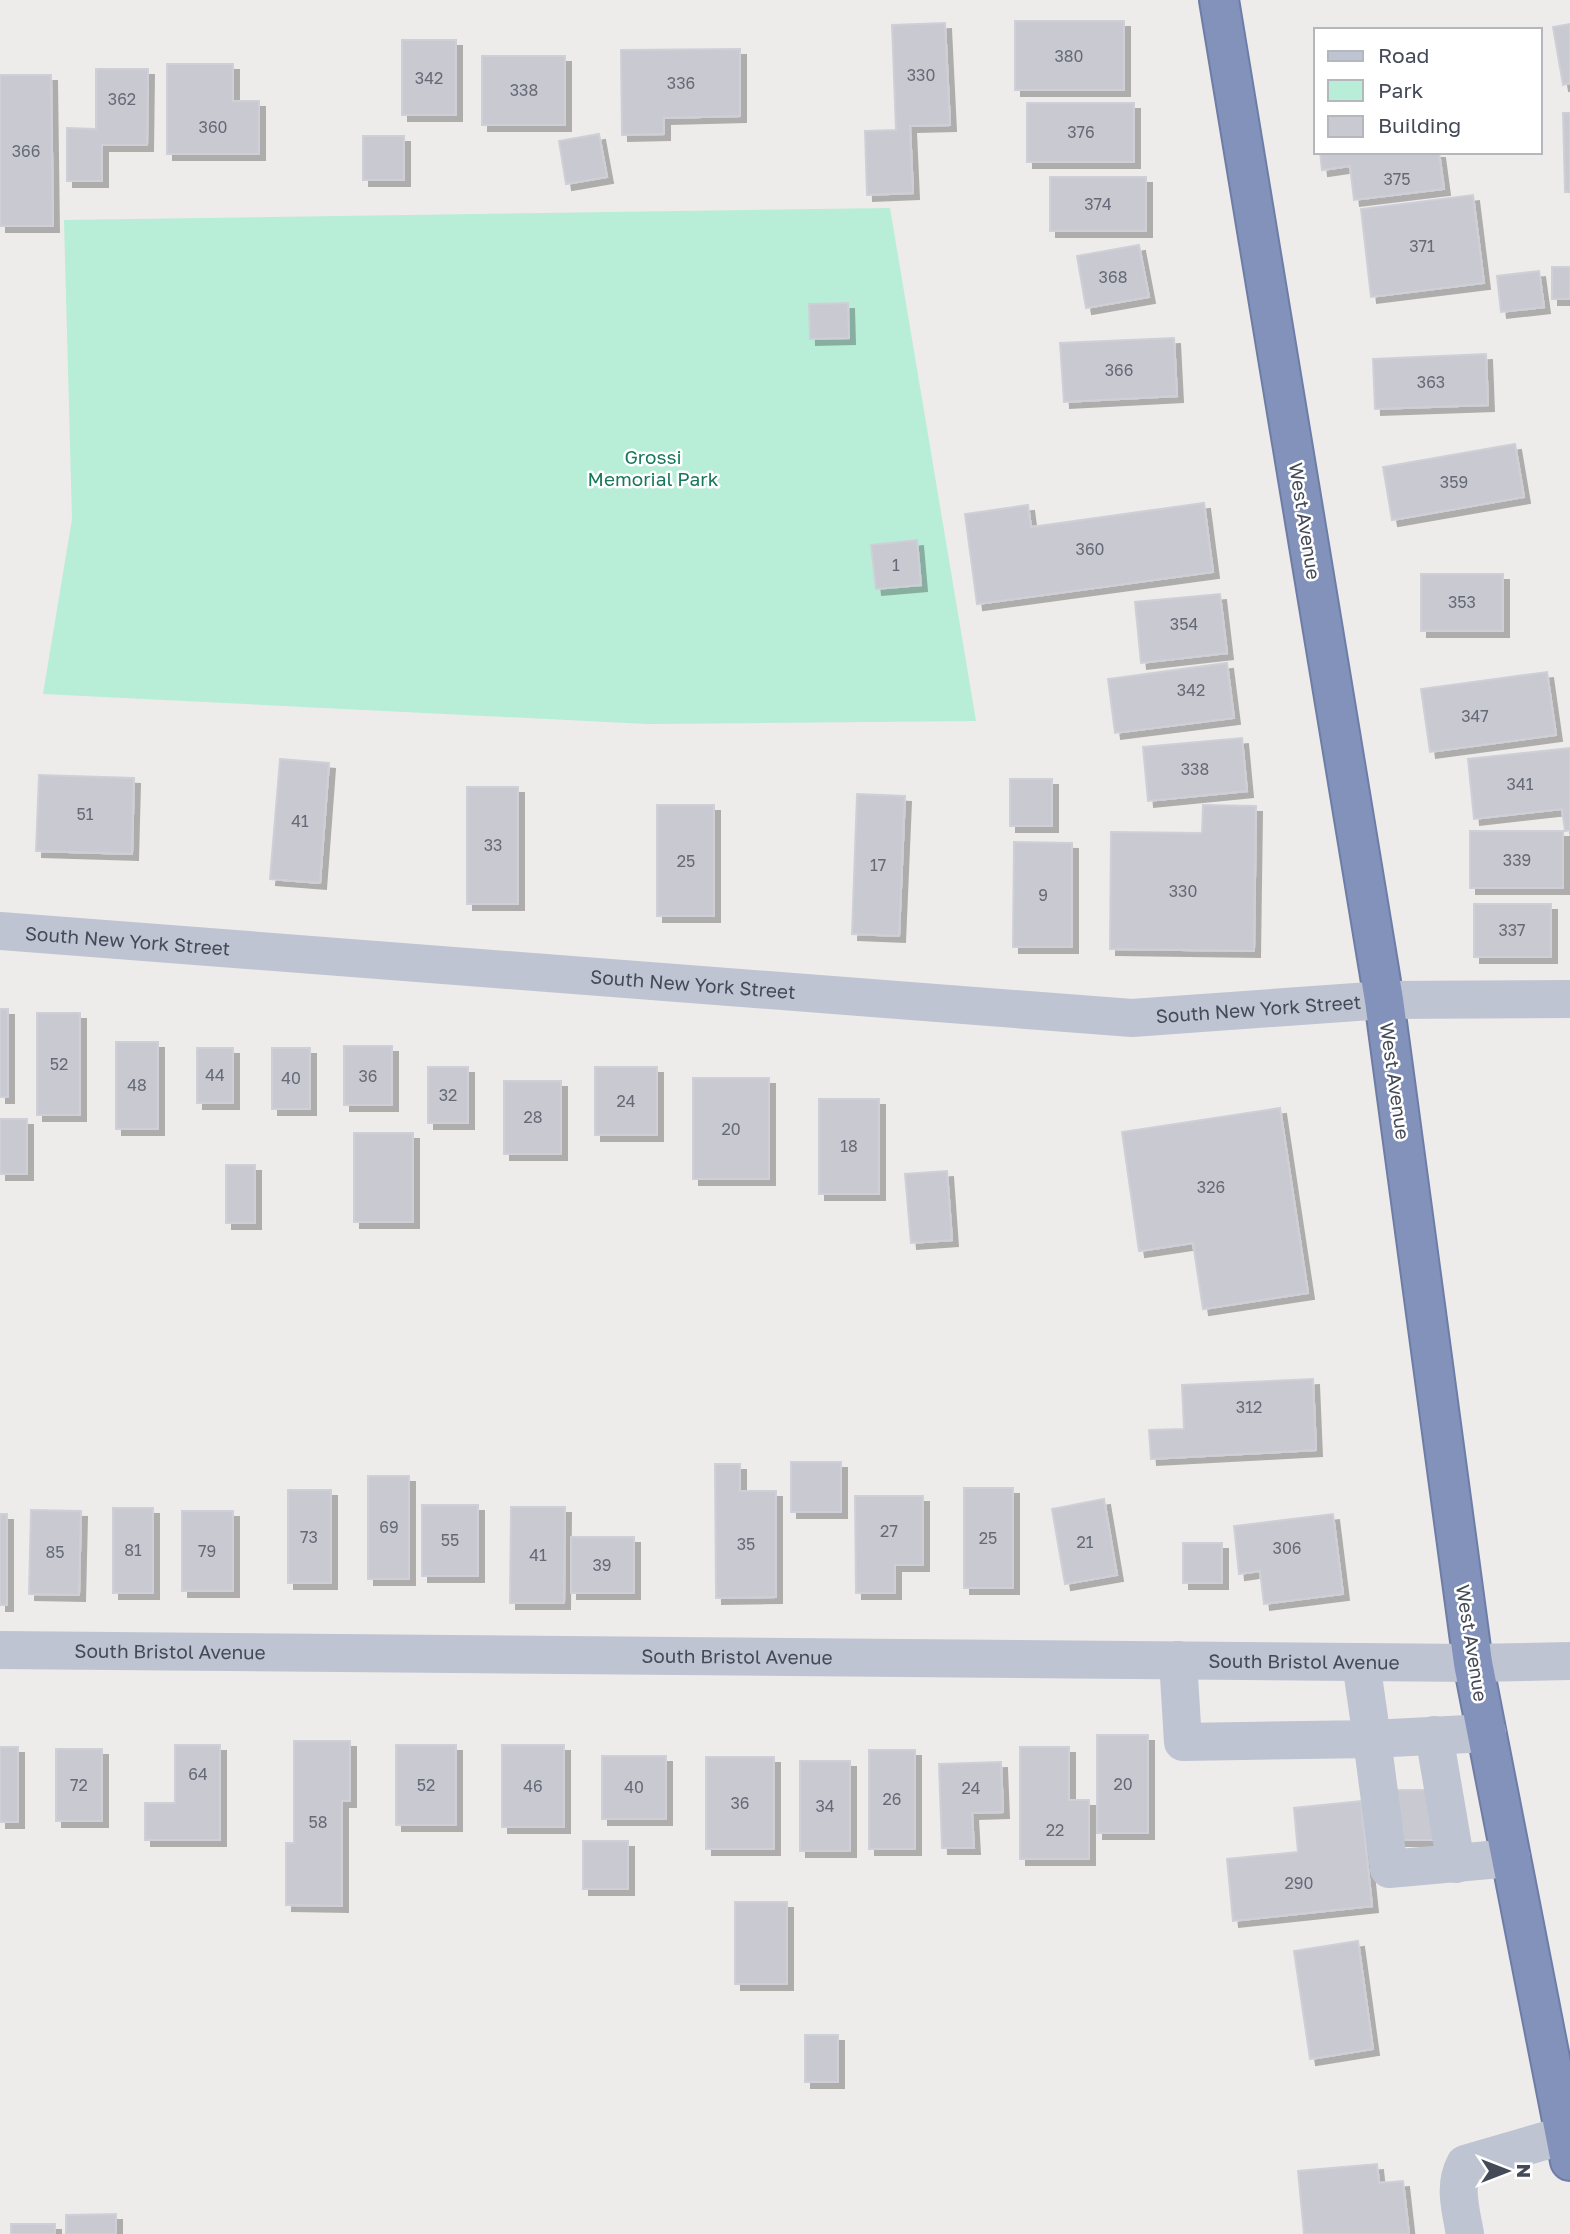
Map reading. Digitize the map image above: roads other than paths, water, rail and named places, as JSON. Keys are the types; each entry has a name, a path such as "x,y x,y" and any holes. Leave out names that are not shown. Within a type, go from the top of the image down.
{"highway":[{"name":"West Avenue","path":"1219,0 1384,1000 1473,1663 1567,2148"}],"street":[{"name":"South New York Street","path":"0,931 1132,1018 1384,1000 1570,999"},
{"name":"South Bristol Avenue","path":"0,1650 1473,1663 1570,1661"},
{"path":"1178,1660 1183,1742 1373,1739 1487,1733"},
{"path":"1361,1662 1389,1869 1511,1858"},
{"path":"1434,1735 1456,1864"},
{"path":"1465,2234 1458,2193 1458,2176 1465,2164 1567,2148"}],"park label":[{"name":"Grossi Memorial Park","path":"653,468"}]}
